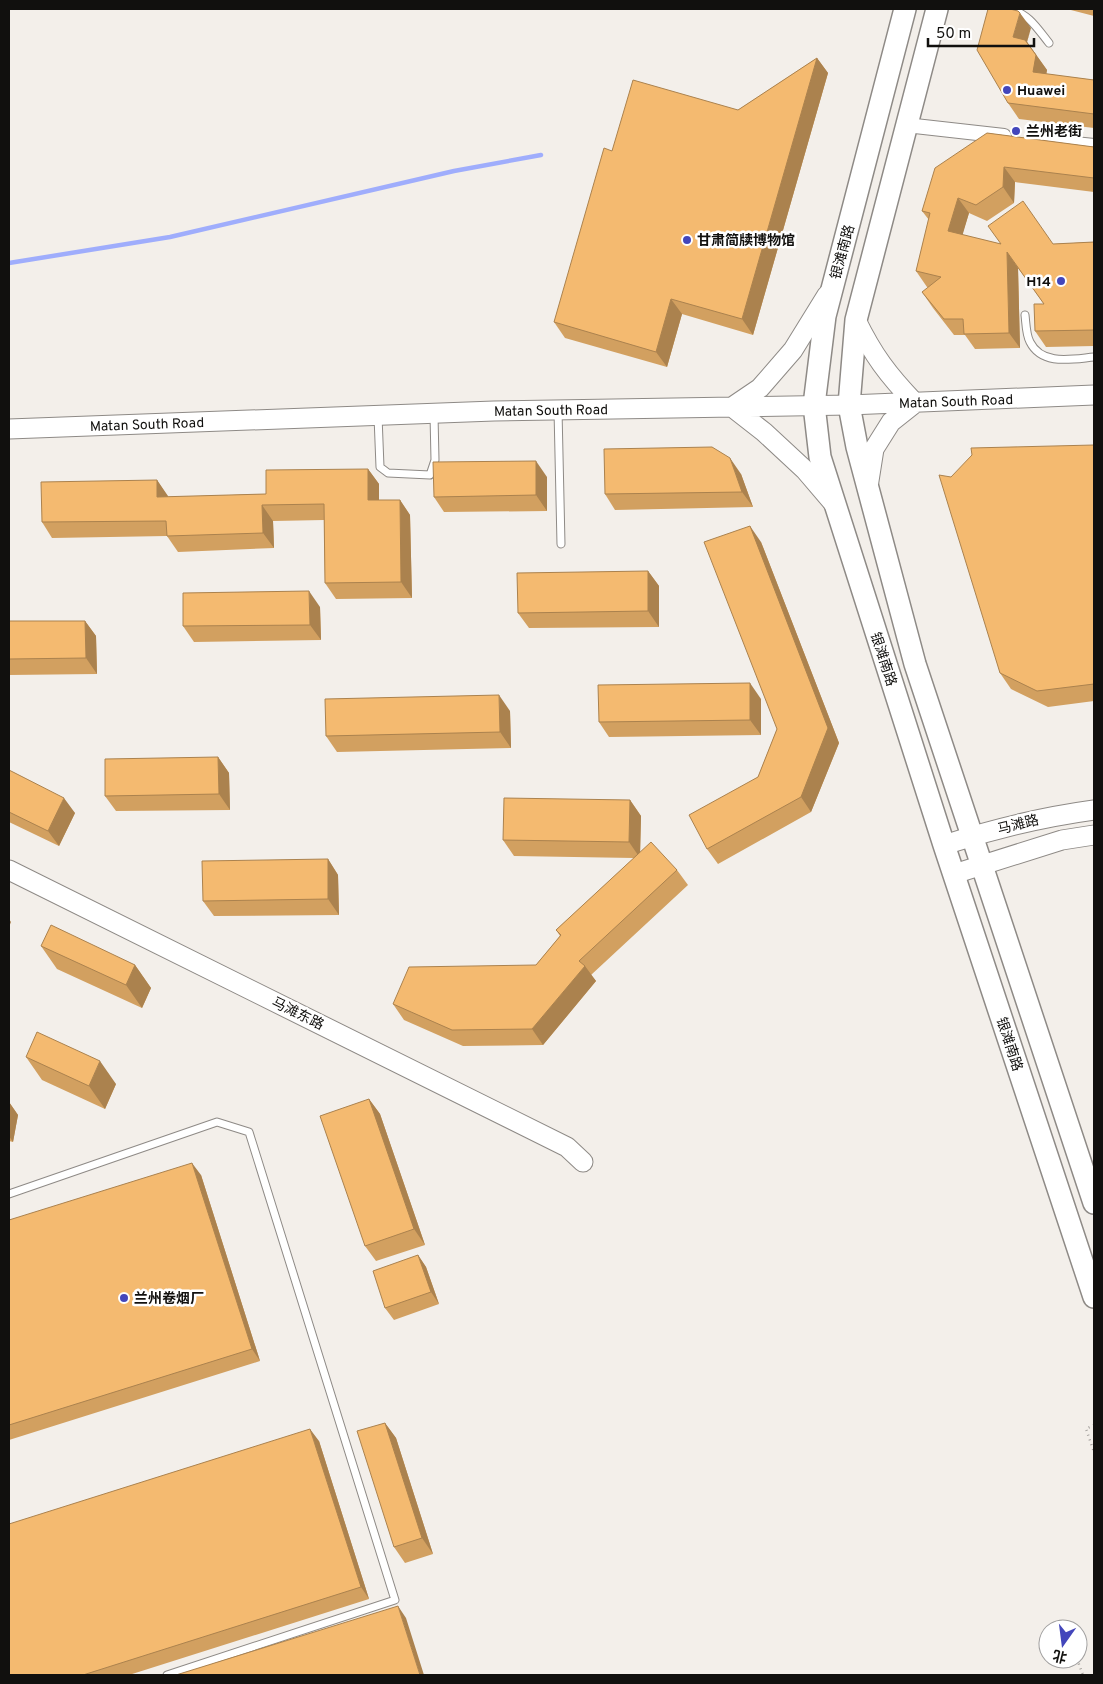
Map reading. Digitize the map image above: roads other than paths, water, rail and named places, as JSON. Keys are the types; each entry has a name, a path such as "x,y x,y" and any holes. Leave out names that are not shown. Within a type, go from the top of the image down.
{"main road":[{"name":"银滩南路","path":"905,9 825,316 814,405 820,457 944,845 1094,1297"},
{"name":"银滩南路","path":"937,9 856,320 849,405 857,447 915,664 1094,1203"},
{"path":"834,283 793,350 760,388 732,407 764,432 805,470 835,506"},
{"path":"856,320 870,348 891,378 915,402 891,422 874,449 868,489"},
{"name":"Matan South Road","path":"9,429 434,413 849,405 1094,395"},
{"name":"马滩路","path":"944,845 1056,815 1094,810"},
{"name":"马滩路","path":"954,874 1062,840 1094,835"},
{"name":"马滩东路","path":"9,870 567,1147 583,1162"}],"street":[{"path":"906,125 1015,137"},
{"path":"1035,140 1094,146"}],"lane":[{"path":"1010,9 1021,12 1028,17 1049,43"},
{"path":"1025,315 1029,340 1037,353 1053,360 1094,357"},
{"path":"558,410 561,544"},
{"path":"378,416 380,467 388,473 430,475 436,460 434,413"},
{"path":"9,1194 217,1122 249,1132 396,1600 167,1675"}],"waterway":[{"path":"9,263 170,237 454,171 541,155"}],"place":[{"name":"Huawei","path":"1007,90"},
{"name":"兰州老街","path":"1016,131"},
{"name":"甘肃简牍博物馆","path":"687,240"},
{"name":"H14","path":"1061,281"},
{"name":"兰州卷烟厂","path":"124,1298"}]}
